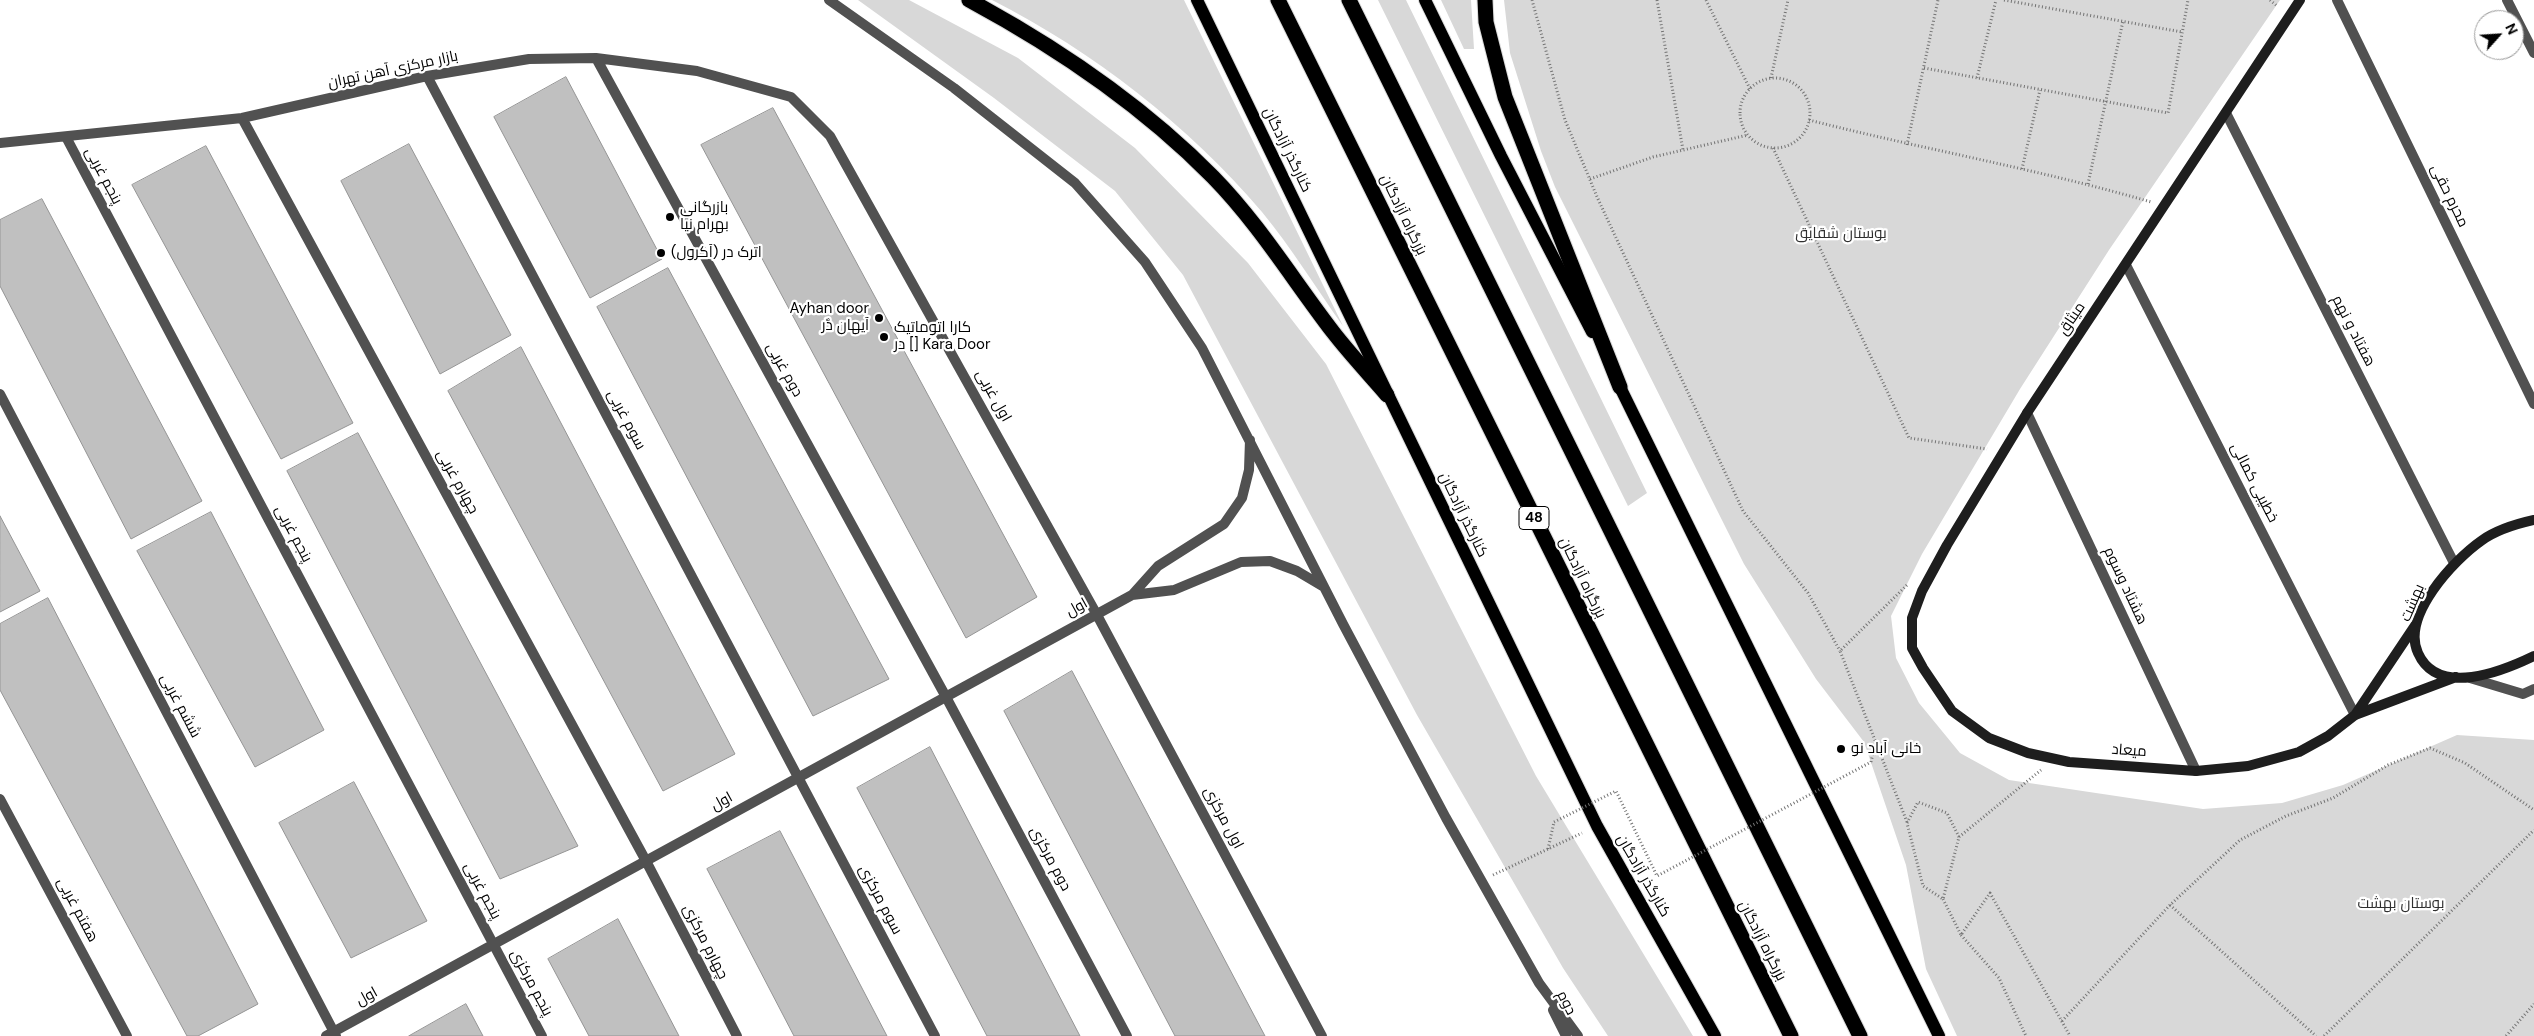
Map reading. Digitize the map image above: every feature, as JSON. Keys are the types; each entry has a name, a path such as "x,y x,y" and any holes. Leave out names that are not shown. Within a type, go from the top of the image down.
{"highway":[{"path":"969,0 1055,49 1110,86 1165,132 1213,178 1250,219 1334,333 1387,395"},
{"name":"بزرگراه آزادگان","path":"1278,0 1791,1036"},
{"path":"1349,0 1860,1036"},
{"path":"1485,0 1486,22 1505,97 1620,387"}],"main road":[{"name":"کنارگذر آزادگان","path":"1196,0 1596,826 1715,1036"},
{"path":"1425,0 1501,156 1620,387 1939,1036"}],"street":[{"path":"829,0 954,88 1075,183 1145,262 1202,348 1250,439 1324,588 1481,880 1539,983 1578,1036"},
{"name":"میثاق","path":"1923,668 1912,648 1912,618 1918,600 1947,545 2027,414 2300,0"},
{"name":"محرم حقی","path":"2338,0 2534,404"},
{"path":"2506,0 2534,54"},
{"name":"بازار مرکزی آهن تهران","path":"0,143 242,118 427,76 529,59 596,58 697,71 791,97"},
{"name":"دوم غربی","path":"596,58 946,697"},
{"name":"سوم غربی","path":"427,76 798,778"},
{"name":"اول غربی","path":"791,97 830,136 1097,615"},
{"name":"هفتاد و نهم","path":"2226,113 2454,563"},
{"name":"چهارم غربی","path":"242,118 646,861"},
{"name":"پنجم غربی","path":"66,137 494,944"},
{"name":"خطیبی کمالی","path":"2126,265 2355,715"},
{"name":"ششم غربی","path":"0,394 332,1035"},
{"name":"هشتاد وسوم","path":"2027,414 2196,771"},
{"name":"اول","path":"332,1035 494,944 1132,595 1158,566 1224,524 1242,498 1249,470 1250,439"},
{"name":"بهشت","path":"2534,520 2507,528 2483,540 2454,563 2429,598 2418,620 2416,637 2418,652 2426,666 2444,675 2456,677 2470,678 2495,672 2534,656"},
{"name":"اول","path":"1132,595 1174,590 1241,562 1270,561 1297,571 1324,588"},
{"name":"اول مرکزی","path":"1097,615 1322,1036"},
{"path":"2355,715 2418,620"},
{"name":"میعاد","path":"1923,668 1952,711 1989,738 2028,753 2069,762 2196,771 2248,766 2290,755 2328,736 2355,715"},
{"path":"2355,715 2456,677"},
{"path":"2470,678 2534,697"},
{"path":"2523,694 2534,689"},
{"name":"دوم مرکزی","path":"946,697 1127,1036"},
{"name":"سوم مرکزی","path":"798,778 935,1036"},
{"name":"هفتم غربی","path":"0,799 127,1036"},
{"name":"چهارم مرکزی","path":"646,861 737,1036"},
{"name":"پنجم مرکزی","path":"494,944 542,1036"},
{"name":"دوم","path":"1539,983 1566,1036"}],"path":[{"path":"1532,0 1565,120 1590,179 1743,511 1808,593 1840,651 1907,823 1923,886 1943,899 1961,935 1999,978 2026,1036"},
{"path":"1657,0 1683,150"},
{"path":"1706,0 1750,88"},
{"path":"1771,78 1788,0"},
{"path":"1907,145 1938,0"},
{"path":"1977,78 1996,0"},
{"path":"2004,0 2182,32"},
{"path":"1924,68 2168,112 2188,0"},
{"path":"2088,184 2104,101 2123,22"},
{"path":"1771,78 1783,79 1794,83 1802,91 1808,102 1808,120 1802,134 1794,142 1784,147 1773,148 1762,145 1748,135 1741,120 1740,109 1743,98 1750,88 1759,82 1771,78"},
{"path":"2022,170 2040,90"},
{"path":"1808,120 1907,145 2088,184 2165,206"},
{"path":"1590,179 1653,157 1748,135"},
{"path":"1773,148 1909,438 2004,451"},
{"path":"1840,651 1914,578"},
{"path":"1548,849 1554,822 1616,791 1657,876 1871,762 1876,740"},
{"path":"2062,1021 2170,905 2240,840 2286,816 2333,798 2388,765 2430,748 2465,763 2534,810"},
{"path":"1943,899 1958,837 2055,759"},
{"path":"1907,823 1918,802 1947,813 1958,837"},
{"path":"1481,880 1596,826"},
{"path":"2324,1036 2534,830"},
{"path":"1961,935 1990,893 2070,1036"},
{"path":"2170,905 2316,1036"},
{"path":"2506,1036 2534,1004"}],"green space":[{"path":"858,0 909,0 1018,58 1135,148 1248,263 1326,364 1536,776 1693,1036 1608,1036 1563,968 1417,715 1183,275 1115,191 994,98"},
{"path":"992,0 1184,0 1343,326 1273,225 1203,149 1171,120 1103,67 1030,20"},
{"path":"1378,0 1406,0 1647,493 1628,506"},
{"path":"1441,0 1471,0 1474,49 1464,49"},
{"name":"بوستان شقایق","path":"1504,0 2280,0 2109,250 2020,389 1922,554 1891,616 1896,658 1919,703 1960,753 2009,780 2203,809 2282,803 2343,785 2457,735 2534,740 2534,1036 1957,1036 1926,969 1906,865 1864,742 1816,679 1744,564 1555,187 1541,151 1510,53"}],"building":[{"path":"566,77 662,259 590,298 494,117"},
{"path":"773,108 1037,597 966,638 701,145"},
{"path":"409,144 511,335 440,374 341,181"},
{"path":"206,146 353,423 281,459 132,185"},
{"path":"42,199 202,501 131,539 0,286 0,220"},
{"path":"668,268 889,679 813,716 597,307"},
{"path":"521,347 735,754 663,791 448,391"},
{"path":"358,433 578,846 500,879 287,471"},
{"path":"211,512 324,730 255,767 137,551"},
{"path":"0,516 40,591 0,612"},
{"path":"48,598 258,1004 198,1036 187,1036 0,690 0,624"},
{"path":"1072,671 1265,1036 1175,1036 1004,711"},
{"path":"930,747 1080,1036 987,1036 857,788"},
{"path":"354,782 427,921 351,958 279,823"},
{"path":"780,831 887,1036 794,1036 707,869"},
{"path":"618,919 679,1036 589,1036 548,959"},
{"path":"466,1004 483,1036 409,1036"}],"place":[{"name":"بازرگانی بهرام نیا","path":"670,217"},
{"name":"اترک در (آکرول)","path":"661,253"},
{"name":"Ayhan door آیهان دٌر","path":"879,318"},
{"name":"کارا اتوماتیک در [] Kara Door","path":"884,337"},
{"name":"خانی آباد نو","path":"1841,749"}],"park label":[{"name":"بوستان بهشت","path":"2401,904"}]}
